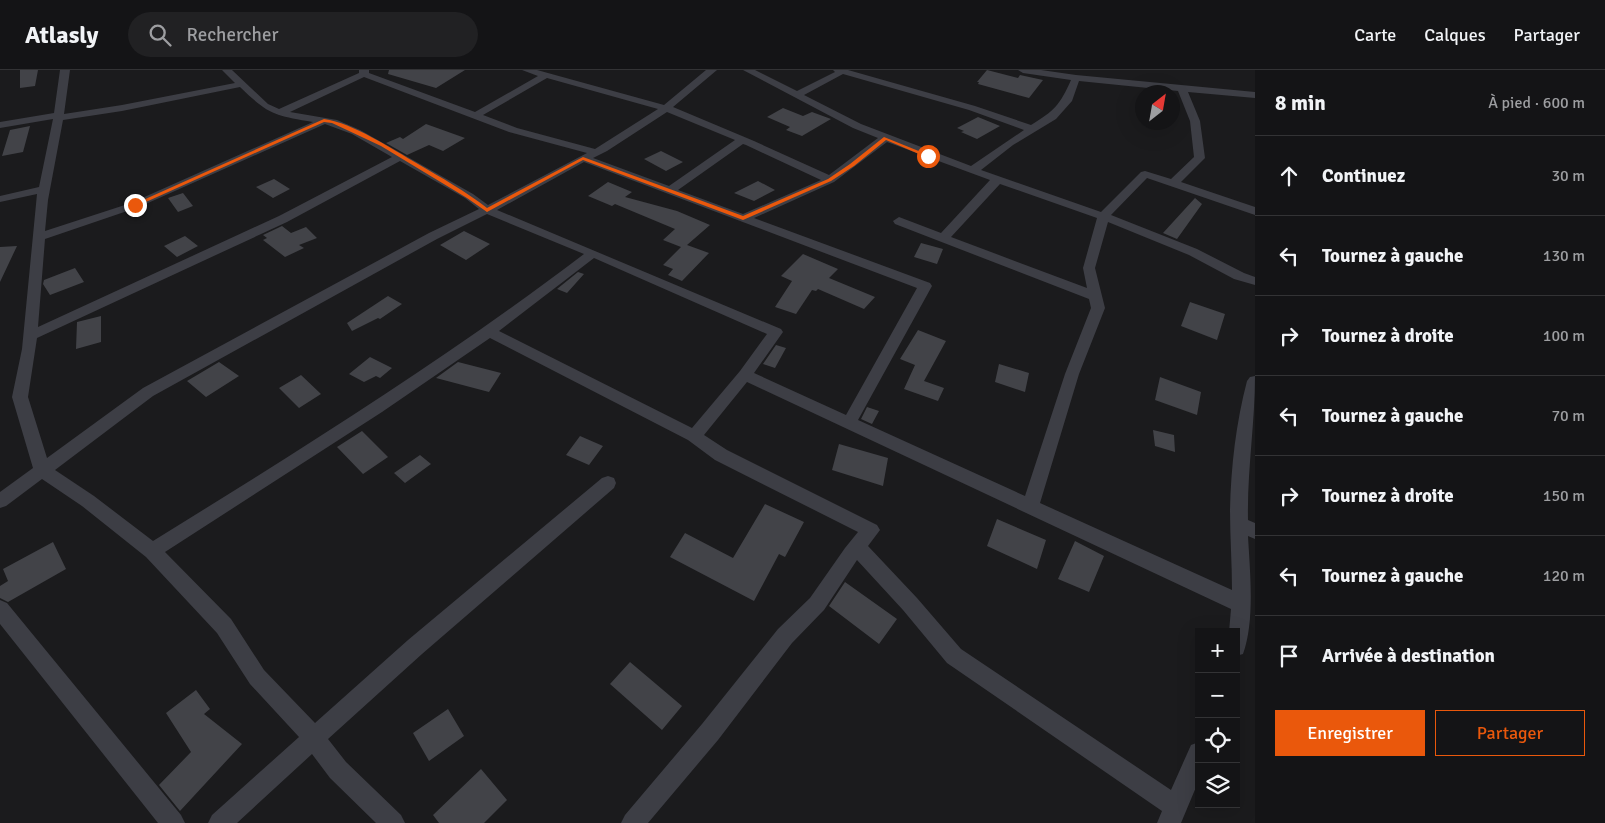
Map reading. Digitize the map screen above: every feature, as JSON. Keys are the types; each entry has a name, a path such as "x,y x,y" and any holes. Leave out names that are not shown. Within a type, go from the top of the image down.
{"street":[{"path":"64,70 59,116 44,189 30,336 20,397 42,470 88,501 152,551 224,626 257,677 313,737 338,770 393,823"},
{"path":"227,70 265,106 280,113 333,122 356,132 469,196 487,210 593,253 776,332 745,375 694,436"},
{"path":"527,70 666,108 830,180"},
{"path":"0,500 148,392 433,236 487,210 596,152 666,108 712,70"},
{"path":"748,70 857,126 972,171 1103,216 1193,252 1239,276 1255,281"},
{"path":"1023,70 1060,73 1076,78 1149,85"},
{"path":"797,95 841,71 972,108 1032,129"},
{"path":"280,113 364,72 513,130 596,152"},
{"path":"475,116 546,75"},
{"path":"1151,75 1158,85"},
{"path":"972,171 1009,143 1052,117 1067,101 1076,78"},
{"path":"0,125 122,108 242,84"},
{"path":"1174,183 1200,158 1195,121 1182,88 1255,95"},
{"path":"39,237 135,205 324,120"},
{"path":"743,218 830,180 886,138"},
{"path":"669,191 742,140"},
{"path":"30,336 275,223 401,156"},
{"path":"583,158 925,286 849,423"},
{"path":"1030,507 1072,374 1098,308 1089,268 1103,216 1145,174 1255,211"},
{"path":"943,238 998,179"},
{"path":"0,199 44,189"},
{"path":"899,221 1095,296"},
{"path":"152,551 265,480 490,332 593,253"},
{"path":"490,332 694,436 721,455 871,530 817,604 785,636 710,732 634,823"},
{"path":"745,375 1241,604"},
{"path":"1240,630 1239,524 1247,408 1255,380"},
{"path":"220,823 313,737 415,647 608,484"},
{"path":"1239,524 1255,531"},
{"path":"857,547 910,604 954,656 1172,815 1195,762"},
{"path":"0,609 173,823"}],"building":[{"path":"20,70 38,70 35,86 20,88"},
{"path":"389,70 465,70 436,88 388,74"},
{"path":"987,70 1018,78 1020,75 1043,80 1029,98 978,84 979,82 977,82"},
{"path":"783,108 803,116 812,112 831,119 802,136 786,130 790,127 767,117"},
{"path":"978,117 1000,126 977,139 961,132 964,131 957,128"},
{"path":"426,124 465,138 443,151 429,145 407,155 386,143 400,137 403,139"},
{"path":"30,126 23,152 2,156 10,130"},
{"path":"661,151 683,162 666,171 644,159"},
{"path":"274,179 290,189 273,198 256,187"},
{"path":"758,181 775,190 754,201 734,193"},
{"path":"608,182 632,192 625,197 677,211 710,225 687,245 709,253 682,281 668,275 673,269 663,265 681,247 663,240 675,229 615,204 612,206 588,196"},
{"path":"183,193 193,206 178,212 168,198"},
{"path":"1195,198 1202,204 1177,239 1163,233"},
{"path":"282,226 291,233 306,227 317,238 299,245 304,248 285,257 263,240 267,238 263,235"},
{"path":"464,231 490,244 466,260 440,245"},
{"path":"185,236 198,246 177,257 164,246"},
{"path":"921,243 943,249 937,264 914,257"},
{"path":"17,246 0,282 0,247"},
{"path":"803,254 838,269 829,278 875,297 864,309 818,289 816,291 812,290 796,314 775,307 792,281 781,276"},
{"path":"75,268 84,282 50,295 43,284 44,280"},
{"path":"578,272 584,274 567,293 557,289"},
{"path":"388,296 402,304 380,319 378,318 352,331 347,323"},
{"path":"1190,302 1225,314 1217,340 1181,326"},
{"path":"101,316 101,342 76,349 77,322"},
{"path":"918,330 946,341 924,381 944,388 938,401 904,389 915,365 900,359"},
{"path":"776,345 786,348 775,368 763,364"},
{"path":"370,357 392,368 380,378 376,376 364,382 349,374"},
{"path":"219,362 239,376 206,397 187,381"},
{"path":"458,362 501,373 489,392 436,378"},
{"path":"999,364 1029,373 1025,392 995,382"},
{"path":"301,375 321,394 299,408 279,388"},
{"path":"1160,377 1201,392 1197,415 1155,400"},
{"path":"867,407 879,411 872,424 861,419"},
{"path":"1153,430 1174,435 1175,452 1155,446"},
{"path":"362,431 388,457 363,474 337,447"},
{"path":"580,436 603,446 589,465 566,455"},
{"path":"839,444 888,458 883,486 832,470"},
{"path":"420,455 431,464 405,483 394,473"},
{"path":"765,504 804,522 785,557 779,554 754,601 670,557 685,533 733,558"},
{"path":"997,519 1046,540 1037,569 987,546"},
{"path":"1075,541 1104,556 1089,592 1058,579"},
{"path":"53,542 66,569 8,602 0,598 0,586 8,581 3,569"},
{"path":"845,582 897,619 879,644 829,606"},
{"path":"630,662 682,706 662,730 610,684"},
{"path":"196,690 210,709 204,714 242,744 180,811 159,785 191,752 166,713"},
{"path":"448,709 464,736 429,761 413,733"},
{"path":"481,769 507,800 484,823 439,823 433,815"}],"route":[{"path":"135,205 324,120 333,122 382,145 469,196 487,210 583,158 645,183 743,218 830,180 886,138 928,156"}]}
